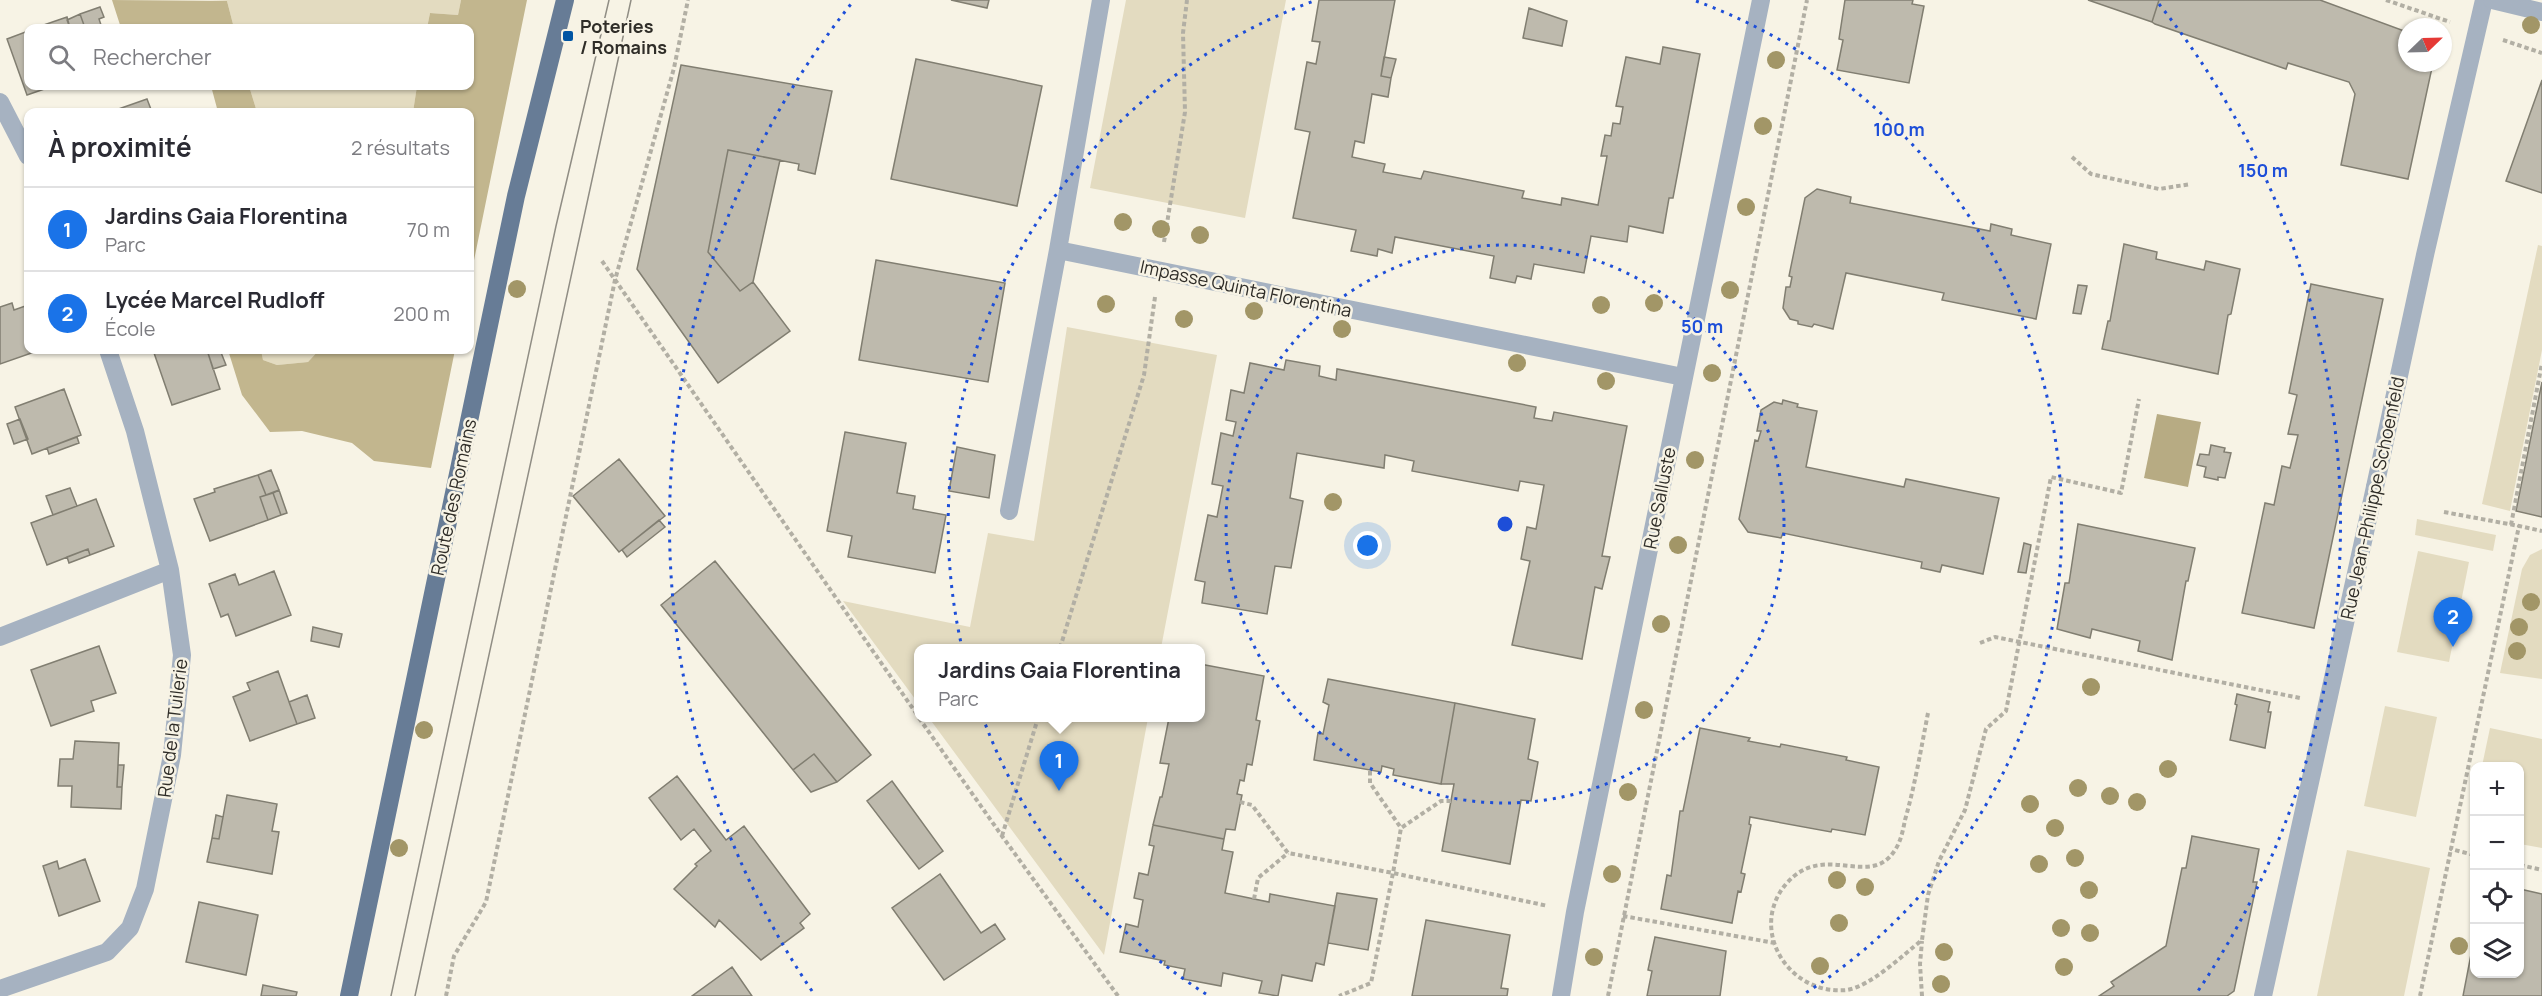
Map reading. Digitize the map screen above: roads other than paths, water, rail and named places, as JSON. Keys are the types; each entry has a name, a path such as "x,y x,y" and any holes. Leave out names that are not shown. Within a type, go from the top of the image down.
{"main road":[{"name":"Route des Romains","path":"349,996 516,196 566,0"}],"street":[{"path":"1009,511 1058,250 1101,0"},
{"name":"Rue Salluste","path":"1561,996 1575,912 1761,0"},
{"name":"Rue Jean-Philippe Schoenfeld","path":"2263,996 2425,255 2484,0"},
{"path":"2492,0 2542,12"},
{"path":"0,102 24,148"},
{"name":"Impasse Quinta Florentina","path":"1058,250 1683,377"},
{"name":"Rue de la Tuilerie","path":"0,989 107,952 130,928 145,889 172,755 182,655 170,570 135,431 109,354"},
{"path":"0,636 170,570"}],"tram line":[{"path":"391,996 556,226 609,0"},
{"path":"415,996 631,0"}],"place":[{"name":"Poteries / Romains","path":"568,36"},
{"name":"Lycée Marcel Rudloff","path":"2453,647"},
{"name":"Jardins Gaia Florentina","path":"1059,791"}]}
